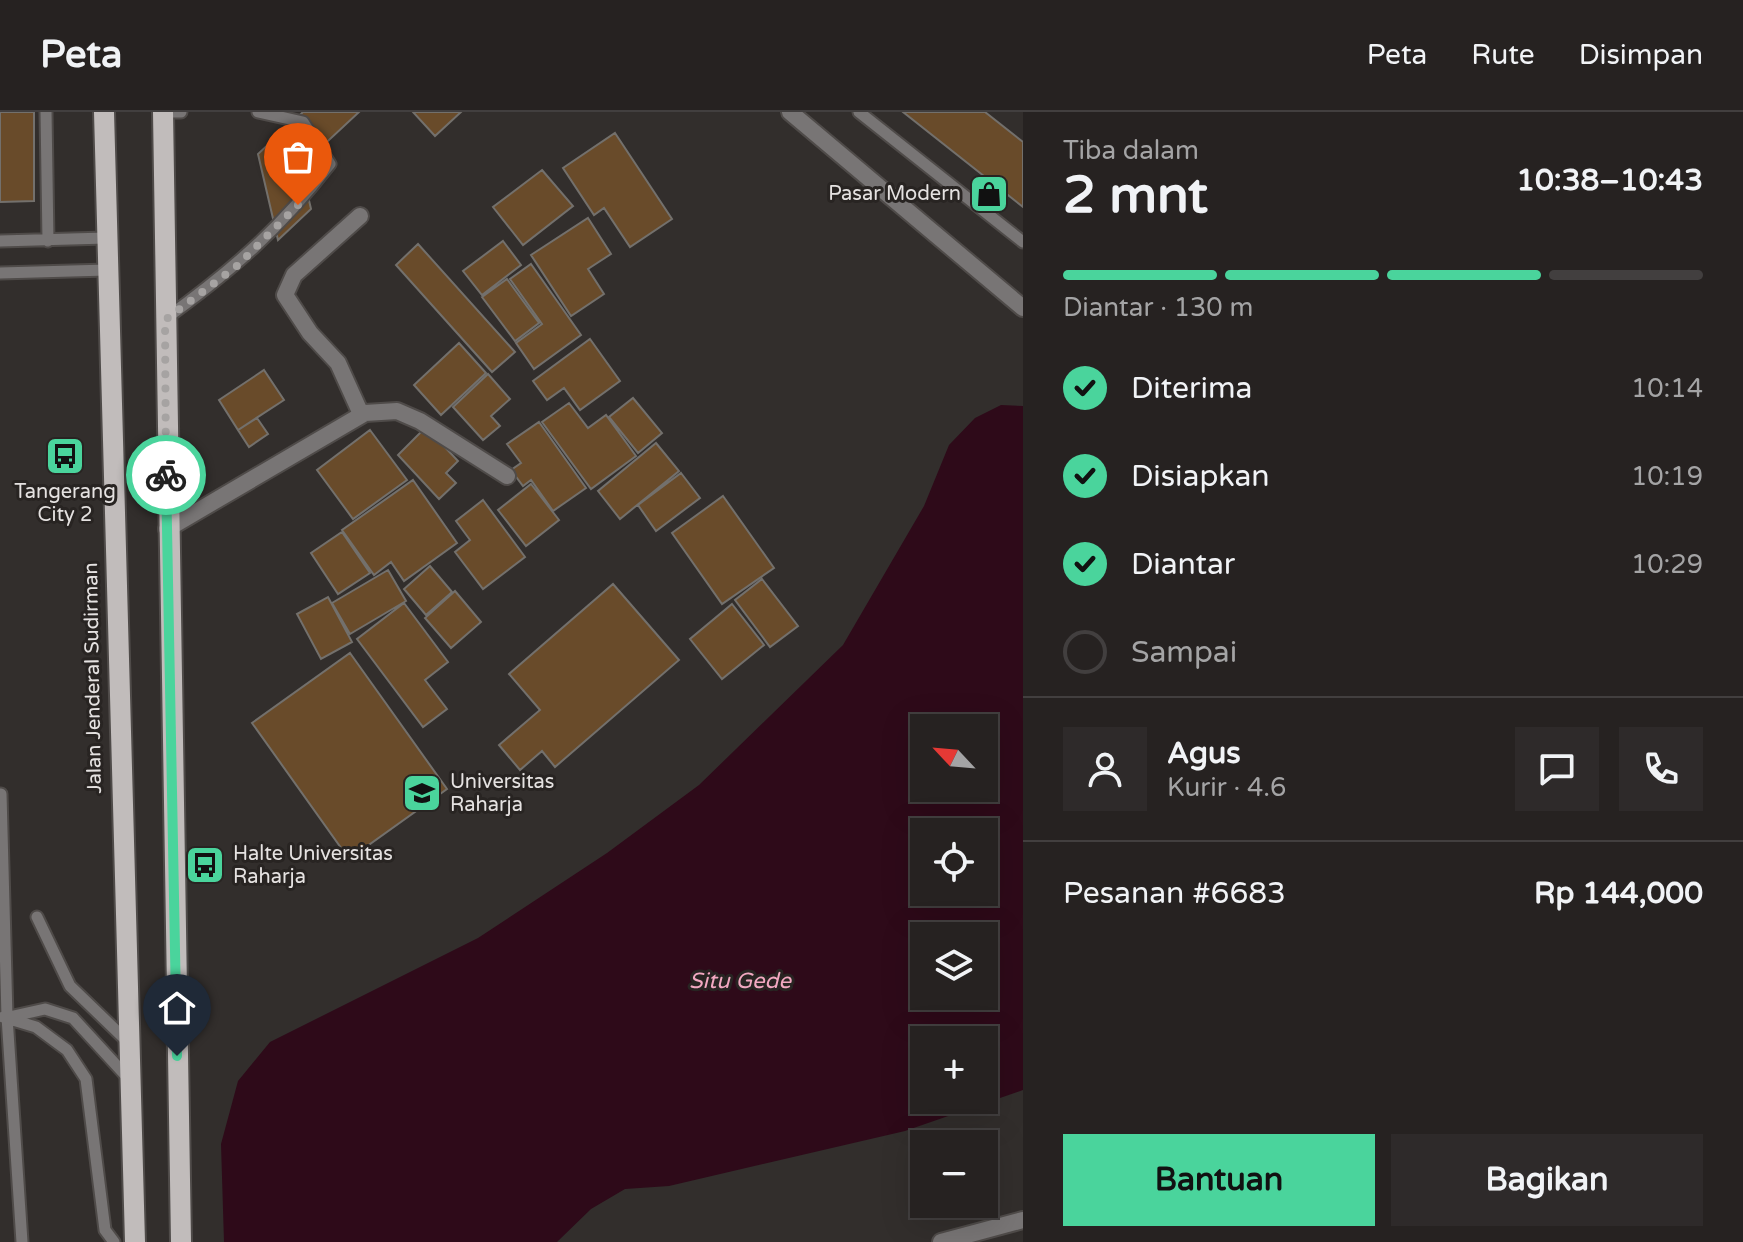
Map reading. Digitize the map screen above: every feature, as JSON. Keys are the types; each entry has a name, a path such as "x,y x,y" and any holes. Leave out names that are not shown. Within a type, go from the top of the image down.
{"main road":[{"name":"Jalan Jenderal Sudirman","path":"104,112 127,1041 135,1242"},
{"path":"163,112 167,529 181,1242"}],"street":[{"path":"790,112 1023,308"},
{"path":"360,216 294,275 285,295 310,333 338,363 361,414"},
{"path":"167,529 361,414 397,411 420,421 507,476"},
{"path":"941,1242 1023,1220"}],"lane":[{"path":"46,112 48,241"},
{"path":"163,112 181,112"},
{"path":"165,320 237,266 298,205 330,164 303,122 258,112"},
{"path":"859,112 1023,242"},
{"path":"0,241 106,238"},
{"path":"0,273 107,270"},
{"path":"1,794 2,1017 22,1242"},
{"path":"37,917 70,986 127,1041"},
{"path":"2,1017 45,1009 73,1018 129,1079"},
{"path":"2,1017 36,1027 67,1050 86,1079 105,1230 114,1242"}],"water":[{"name":"Situ Gede","path":"1001,405 1023,406 1023,1090 998,1099 998,1026 910,1026 910,1114 954,1114 905,1131 669,1186 625,1189 591,1209 557,1242 224,1242 221,1144 238,1081 270,1042 478,938 607,853 699,785 843,645 924,506 949,445 975,418"}],"building":[{"path":"0,112 34,112 34,201 0,202"},
{"path":"303,112 359,112 301,166 311,209 278,240 258,154"},
{"path":"413,112 461,112 435,136"},
{"path":"903,112 985,112 1023,142 1023,207"},
{"path":"615,133 672,219 630,247 604,208 594,215 563,168"},
{"path":"542,170 573,206 523,245 493,207"},
{"path":"588,218 611,254 588,269 604,294 571,316 531,255"},
{"path":"503,241 521,265 482,295 463,271"},
{"path":"418,244 515,352 492,372 396,265"},
{"path":"531,264 581,335 534,369 516,343 542,324 510,279"},
{"path":"507,279 539,323 515,341 482,297"},
{"path":"590,339 620,381 580,410 564,388 547,400 533,381"},
{"path":"459,343 486,373 441,415 414,385"},
{"path":"264,370 284,400 238,430 219,400"},
{"path":"488,374 510,399 491,416 500,426 483,440 453,407"},
{"path":"633,398 662,433 638,453 609,417"},
{"path":"569,403 588,428 606,415 636,456 591,489 542,422"},
{"path":"257,418 268,434 249,447 238,430"},
{"path":"539,422 586,488 553,511 531,480 523,486 511,470 521,463 507,444"},
{"path":"426,427 458,461 446,473 456,483 439,499 398,455"},
{"path":"370,430 407,480 353,519 317,470"},
{"path":"656,443 679,471 620,519 598,491"},
{"path":"681,473 700,498 656,531 638,505"},
{"path":"413,480 457,543 404,581 391,562 374,575 342,530"},
{"path":"531,484 559,520 526,546 498,510"},
{"path":"723,496 774,568 722,604 672,533"},
{"path":"483,500 525,557 483,589 455,552 470,540 456,521"},
{"path":"342,532 370,573 338,594 311,553"},
{"path":"430,566 452,592 426,615 404,589"},
{"path":"388,570 406,601 350,634 332,603"},
{"path":"762,579 798,626 770,647 735,600"},
{"path":"613,584 679,660 555,767 542,751 520,770 499,745 540,710 509,674"},
{"path":"455,591 481,622 451,648 425,618"},
{"path":"328,597 352,642 321,659 297,614"},
{"path":"404,603 448,662 425,680 447,709 423,727 357,639"},
{"path":"732,604 764,645 722,679 690,639"},
{"path":"350,653 447,789 349,859 252,723"}],"way so far":[{"path":"166,475 165,320 237,266 298,205"}],"place":[{"name":"Pasar Modern","path":"989,194"},
{"name":"Tangerang City 2","path":"65,456"},
{"name":"Universitas Raharja","path":"422,793"},
{"name":"Halte Universitas Raharja","path":"205,865"}],"route":[{"path":"166,475 177,1056"}]}
